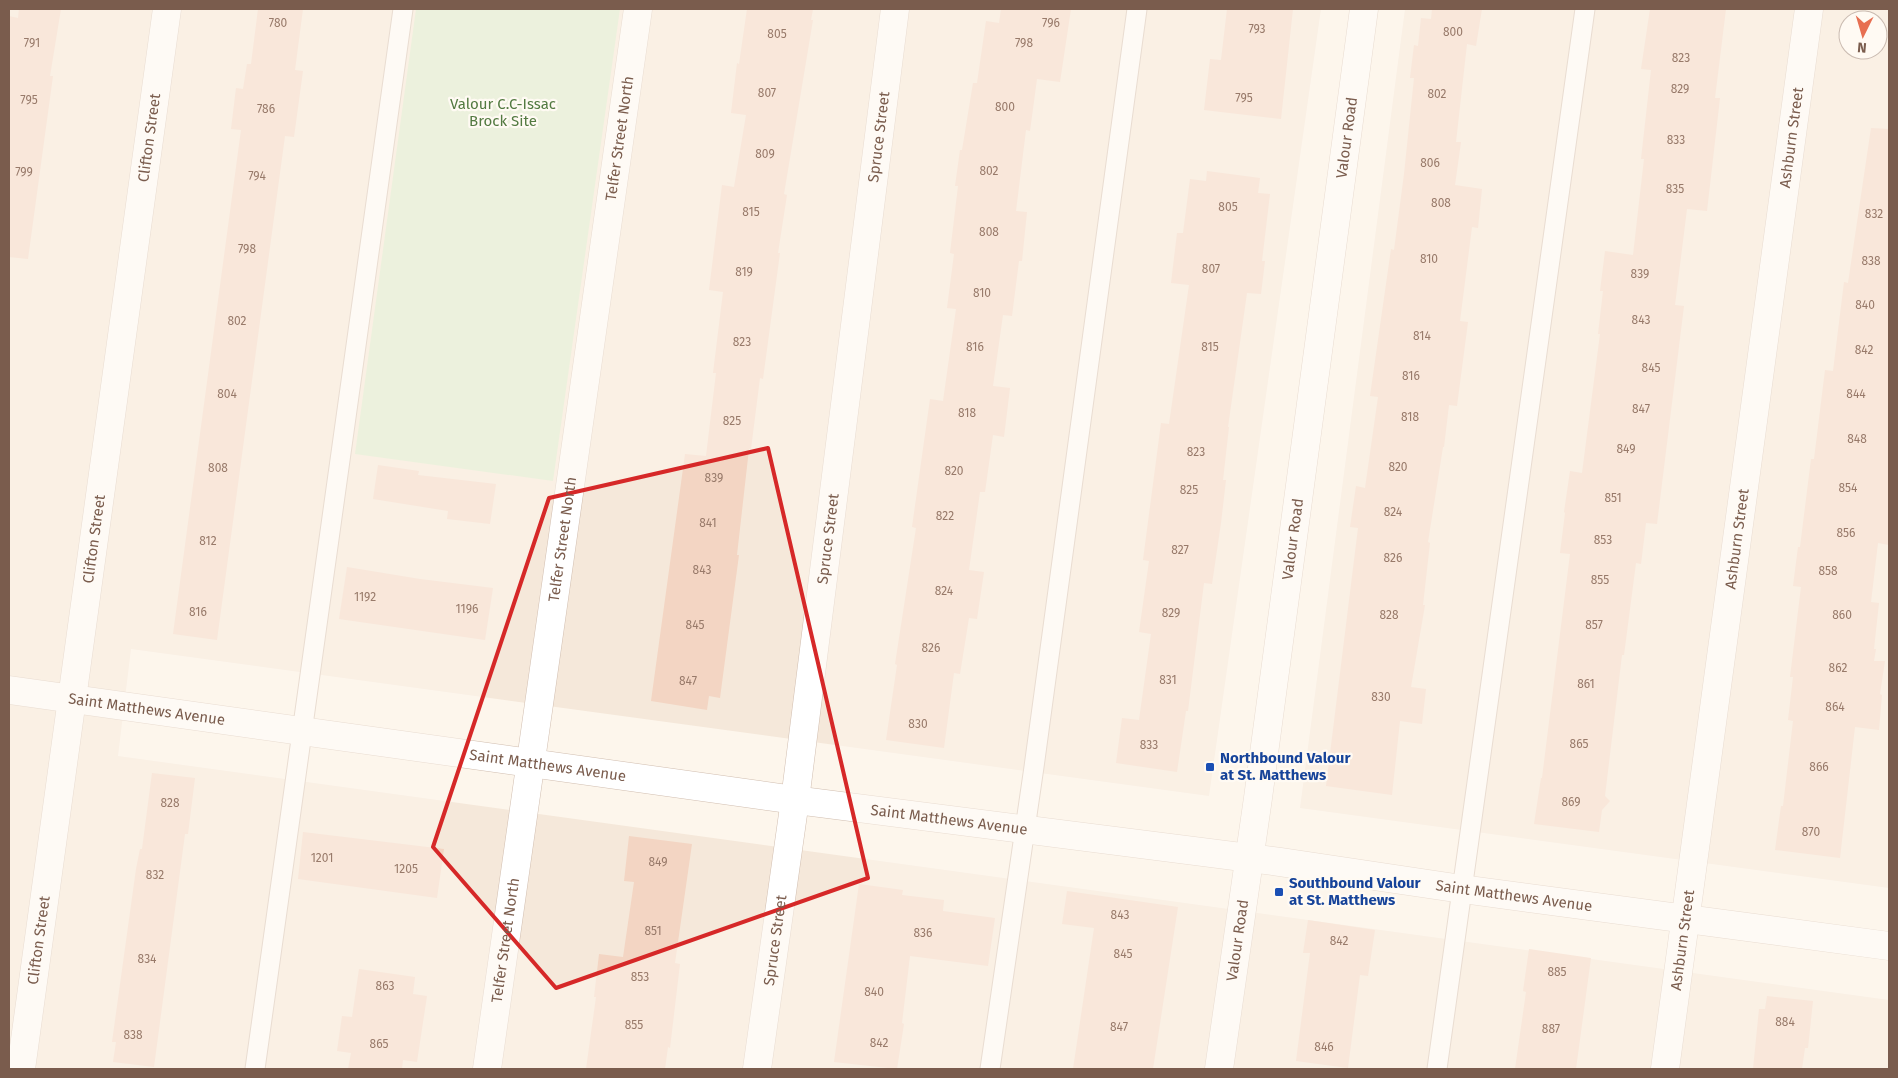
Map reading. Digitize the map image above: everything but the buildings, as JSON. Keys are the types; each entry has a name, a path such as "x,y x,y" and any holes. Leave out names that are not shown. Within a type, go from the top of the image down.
{"street":[{"name":"Clifton Street","path":"21,1069 167,9"},
{"name":"Telfer Street North","path":"487,1069 638,9"},
{"name":"Spruce Street","path":"757,1069 796,800 895,9"},
{"name":"Valour Road","path":"1220,1069 1364,9"},
{"name":"Ashburn Street","path":"1665,1069 1809,9"},
{"name":"Saint Matthews Avenue","path":"9,690 796,800 1250,858 1462,889 1889,946"}],"lane":[{"path":"255,1069 402,9"},
{"path":"990,1069 1025,830 1137,9"},
{"path":"1438,1069 1584,9"}],"highlighted area":[{"path":"768,448 868,878 556,988 433,847 549,498"}],"shaded area":[{"path":"9,9 1321,9 1209,796 131,649 118,756 1889,1000 1889,1069 9,1069"},
{"path":"1405,9 1889,9 1889,888 1300,808"}],"green space":[{"name":"Valour C.C-Issac Brock Site","path":"416,9 620,9 553,481 355,454"}],"place":[{"name":"Northbound Valour at St. Matthews","path":"1210,767"},
{"name":"Southbound Valour at St. Matthews","path":"1279,892"}]}
